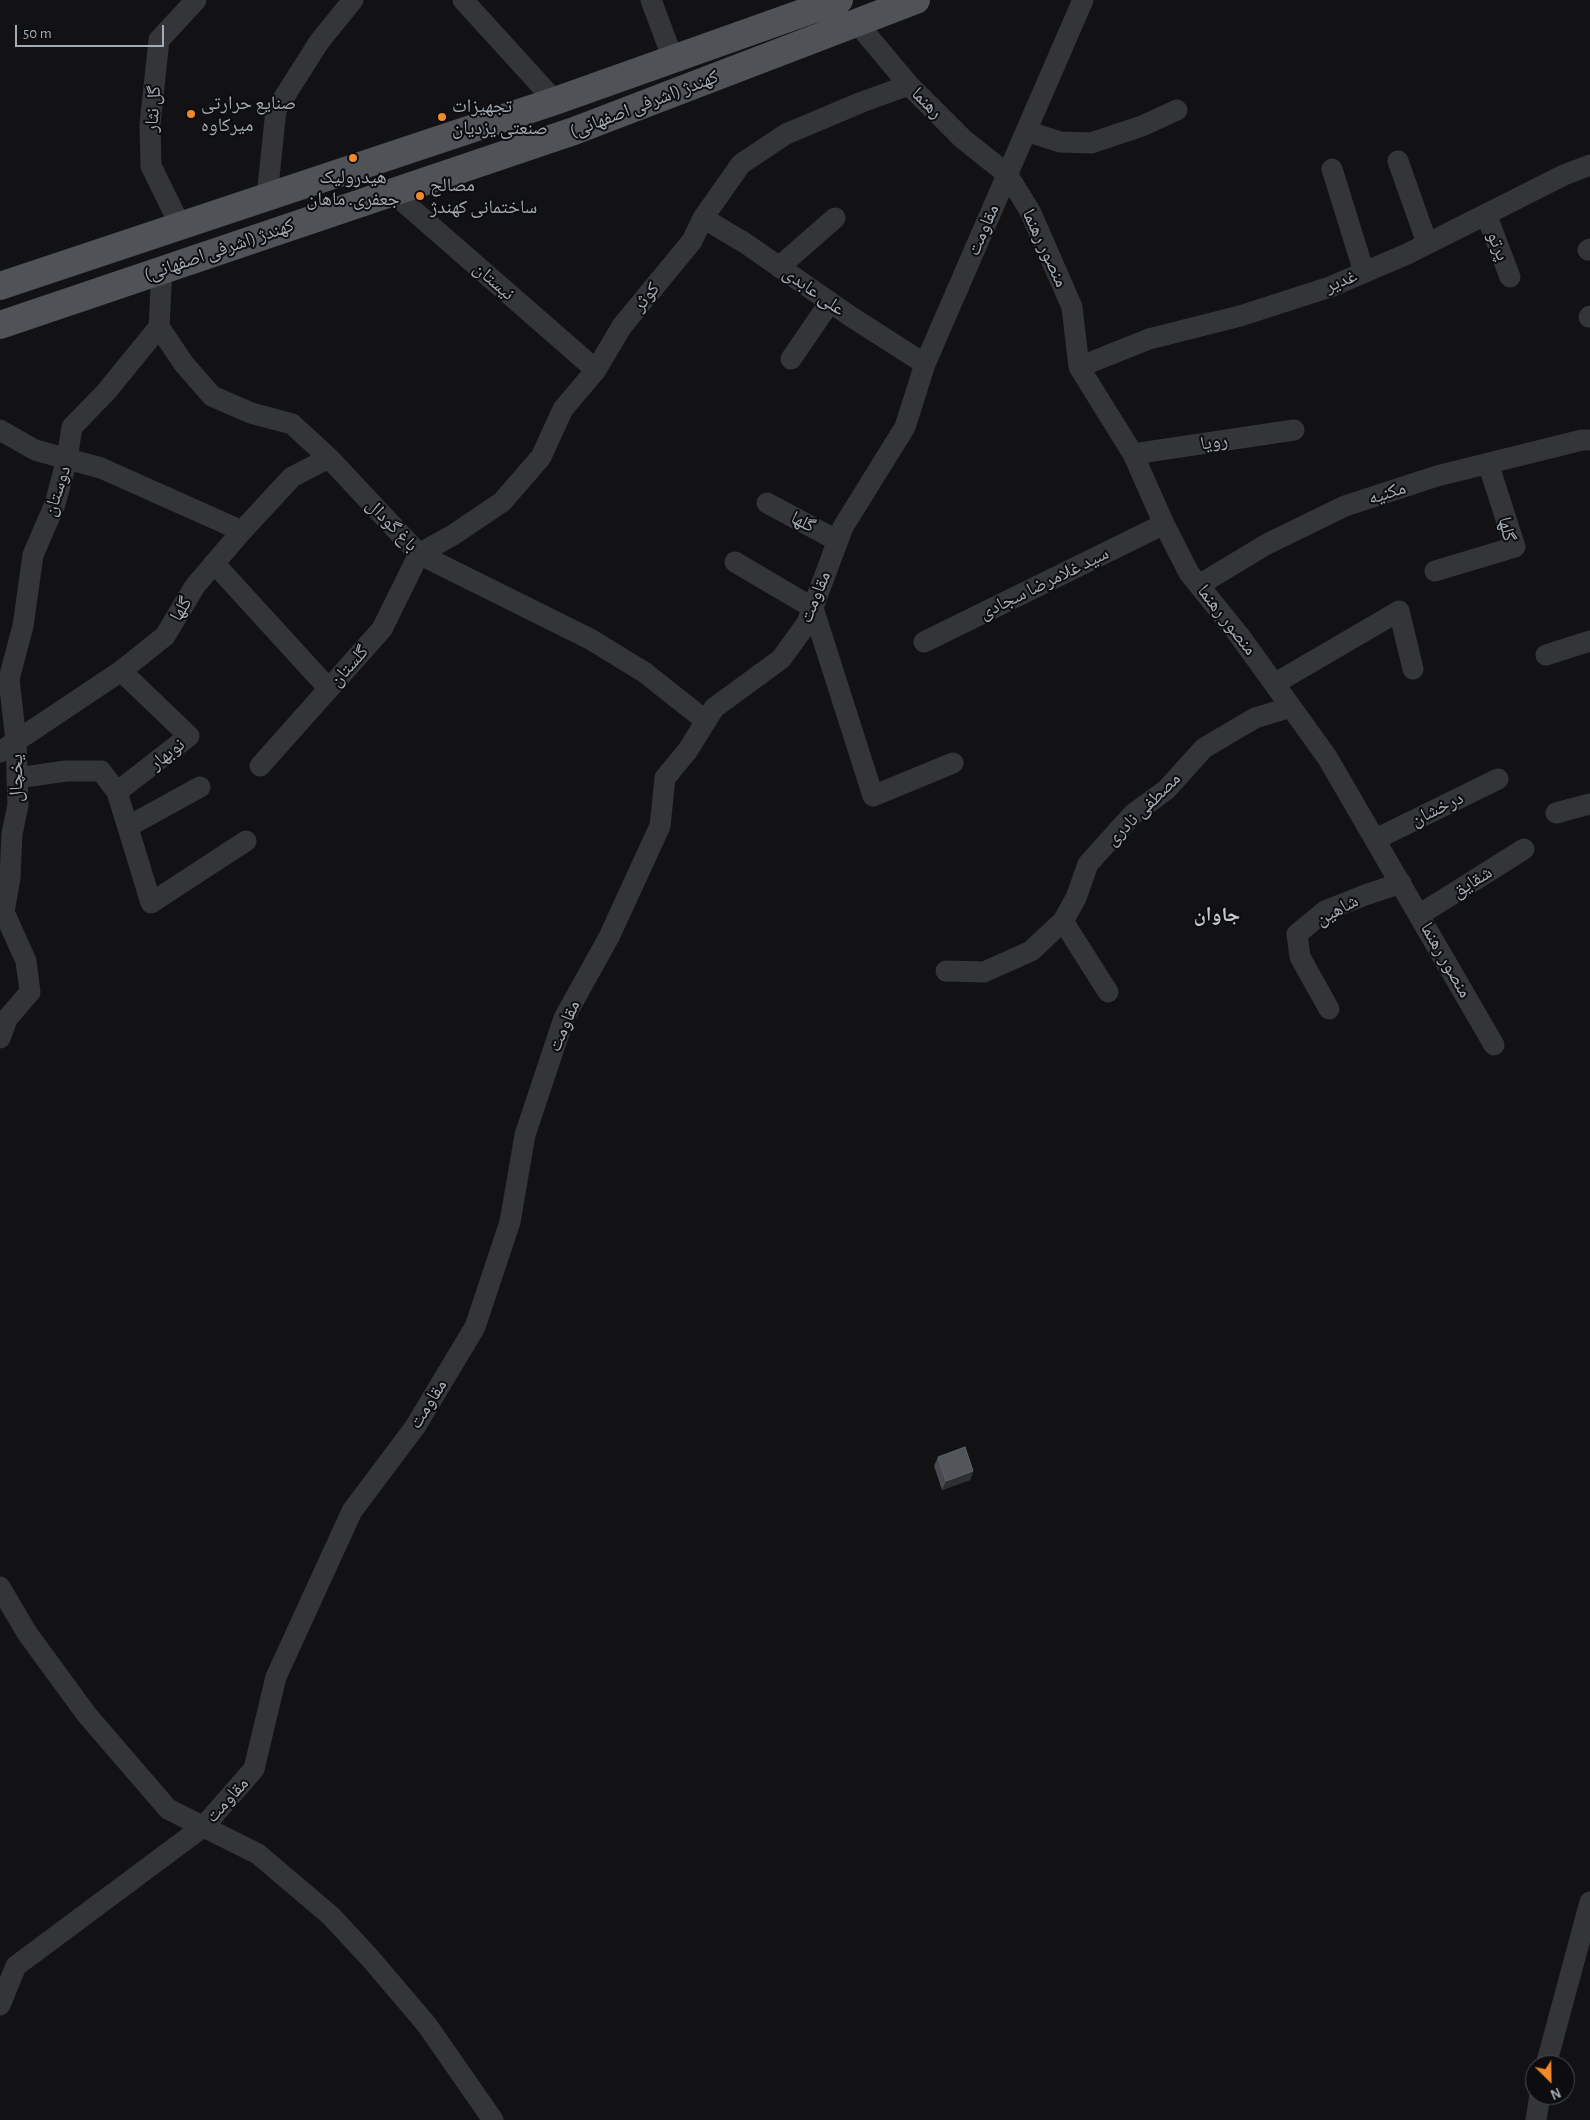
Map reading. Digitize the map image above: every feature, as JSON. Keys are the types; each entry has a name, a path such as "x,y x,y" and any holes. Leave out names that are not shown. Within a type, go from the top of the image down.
{"main road":[{"name":"کهندژ (اشرفی اصفهانی)","path":"0,286 555,101 839,0"},
{"name":"کهندژ (اشرفی اصفهانی)","path":"0,325 391,191 574,131 916,0"},
{"path":"689,87 683,73 780,34 802,22 812,10"},
{"path":"452,171 466,158 610,104 604,83"}],"street":[{"name":"گل نثار","path":"181,227 150,166 150,124 159,40 196,0"},
{"path":"267,196 276,110 319,42 353,0"},
{"path":"463,0 555,101"},
{"path":"651,0 673,59"},
{"name":"مقاومت","path":"0,2005 16,1966 204,1826 254,1769 276,1677 352,1511 415,1426 475,1327 510,1222 526,1135 564,1018 609,937 660,826 665,778 688,750 714,708 781,659 807,623 843,527 905,427 925,364 1083,0"},
{"name":"رهنما","path":"857,23 909,85 963,139 1007,174"},
{"name":"کوثر","path":"419,554 453,535 502,502 541,457 563,409 596,370 622,326 692,241 703,218 742,164 786,134 862,102 909,85"},
{"path":"1026,131 1060,142 1091,143 1142,126 1177,110"},
{"path":"1398,161 1426,243"},
{"name":"غدیر","path":"1079,367 1149,339 1240,316 1330,286 1426,243 1564,175 1590,165"},
{"path":"1332,169 1364,272"},
{"name":"منصور رهنما","path":"1007,174 1030,211 1072,307 1079,367 1132,454 1164,524 1189,572 1239,635 1327,757 1494,1045"},
{"name":"نیستان","path":"391,191 596,370"},
{"name":"پرتو","path":"1486,214 1510,277"},
{"name":"علی عابدی","path":"703,218 745,243 830,302 925,364"},
{"path":"779,267 835,218"},
{"path":"159,327 162,269"},
{"path":"791,359 830,302"},
{"name":"باغ گودال","path":"159,327 184,364 212,396 251,413 292,424 329,458 419,554 590,639 644,672 706,721"},
{"name":"دوستان","path":"8,747 9,678 23,626 33,555 55,504 67,459 72,427 106,392 159,327"},
{"path":"0,430 35,450 101,468 242,531"},
{"name":"رویا","path":"1132,454 1294,430"},
{"name":"مکنیه","path":"1199,585 1267,544 1345,506 1437,476 1582,440 1590,440"},
{"name":"گلها","path":"8,747 121,671 165,636 195,586 242,531 292,477 329,458"},
{"name":"گلها","path":"1436,571 1515,547 1488,463"},
{"name":"گلها","path":"767,503 838,540"},
{"name":"سید غلامرضا سجادی","path":"924,642 1164,524"},
{"name":"گلستان","path":"260,766 382,629 419,554"},
{"path":"736,562 813,608 873,796 953,763"},
{"path":"214,563 329,689"},
{"path":"1274,684 1399,611 1413,669"},
{"path":"1546,655 1590,641"},
{"name":"نوبهار","path":"117,792 190,736 121,671"},
{"name":"مصطفی نادری","path":"946,971 984,972 1031,951 1063,921 1076,898 1088,864 1133,814 1166,790 1204,748 1255,718 1291,707"},
{"name":"یخچال","path":"0,1038 7,1019 30,992 26,961 4,912 10,878 12,834 18,805 17,778 8,747"},
{"path":"17,778 66,770 101,771 117,792 129,826 151,903 246,841"},
{"name":"درخشان","path":"1376,839 1498,779"},
{"path":"129,826 200,787"},
{"path":"1556,813 1590,804"},
{"name":"شقایق","path":"1419,915 1524,849"},
{"name":"شاهین","path":"1330,1009 1300,957 1297,934 1325,911 1364,895 1401,883"},
{"path":"1063,921 1108,992"},
{"path":"0,1587 27,1633 87,1715 168,1809 258,1854 331,1916 370,1958 427,2026 493,2120"},
{"path":"1549,2055 1590,1902"},
{"path":"1536,2120 1538,2105"}],"building":[{"path":"965,1447 973,1471 946,1481 938,1457"}],"place":[{"name":"صنایع حرارتی میرکاوه","path":"191,114"},
{"name":"تجهیزات صنعتی یزدیان","path":"442,117"},
{"name":"هیدرولیک جعفری. ماهان","path":"353,158"},
{"name":"مصالح ساختمانی کهندژ","path":"420,196"}],"district":[{"name":"جاوان","path":"1217,915"}]}
